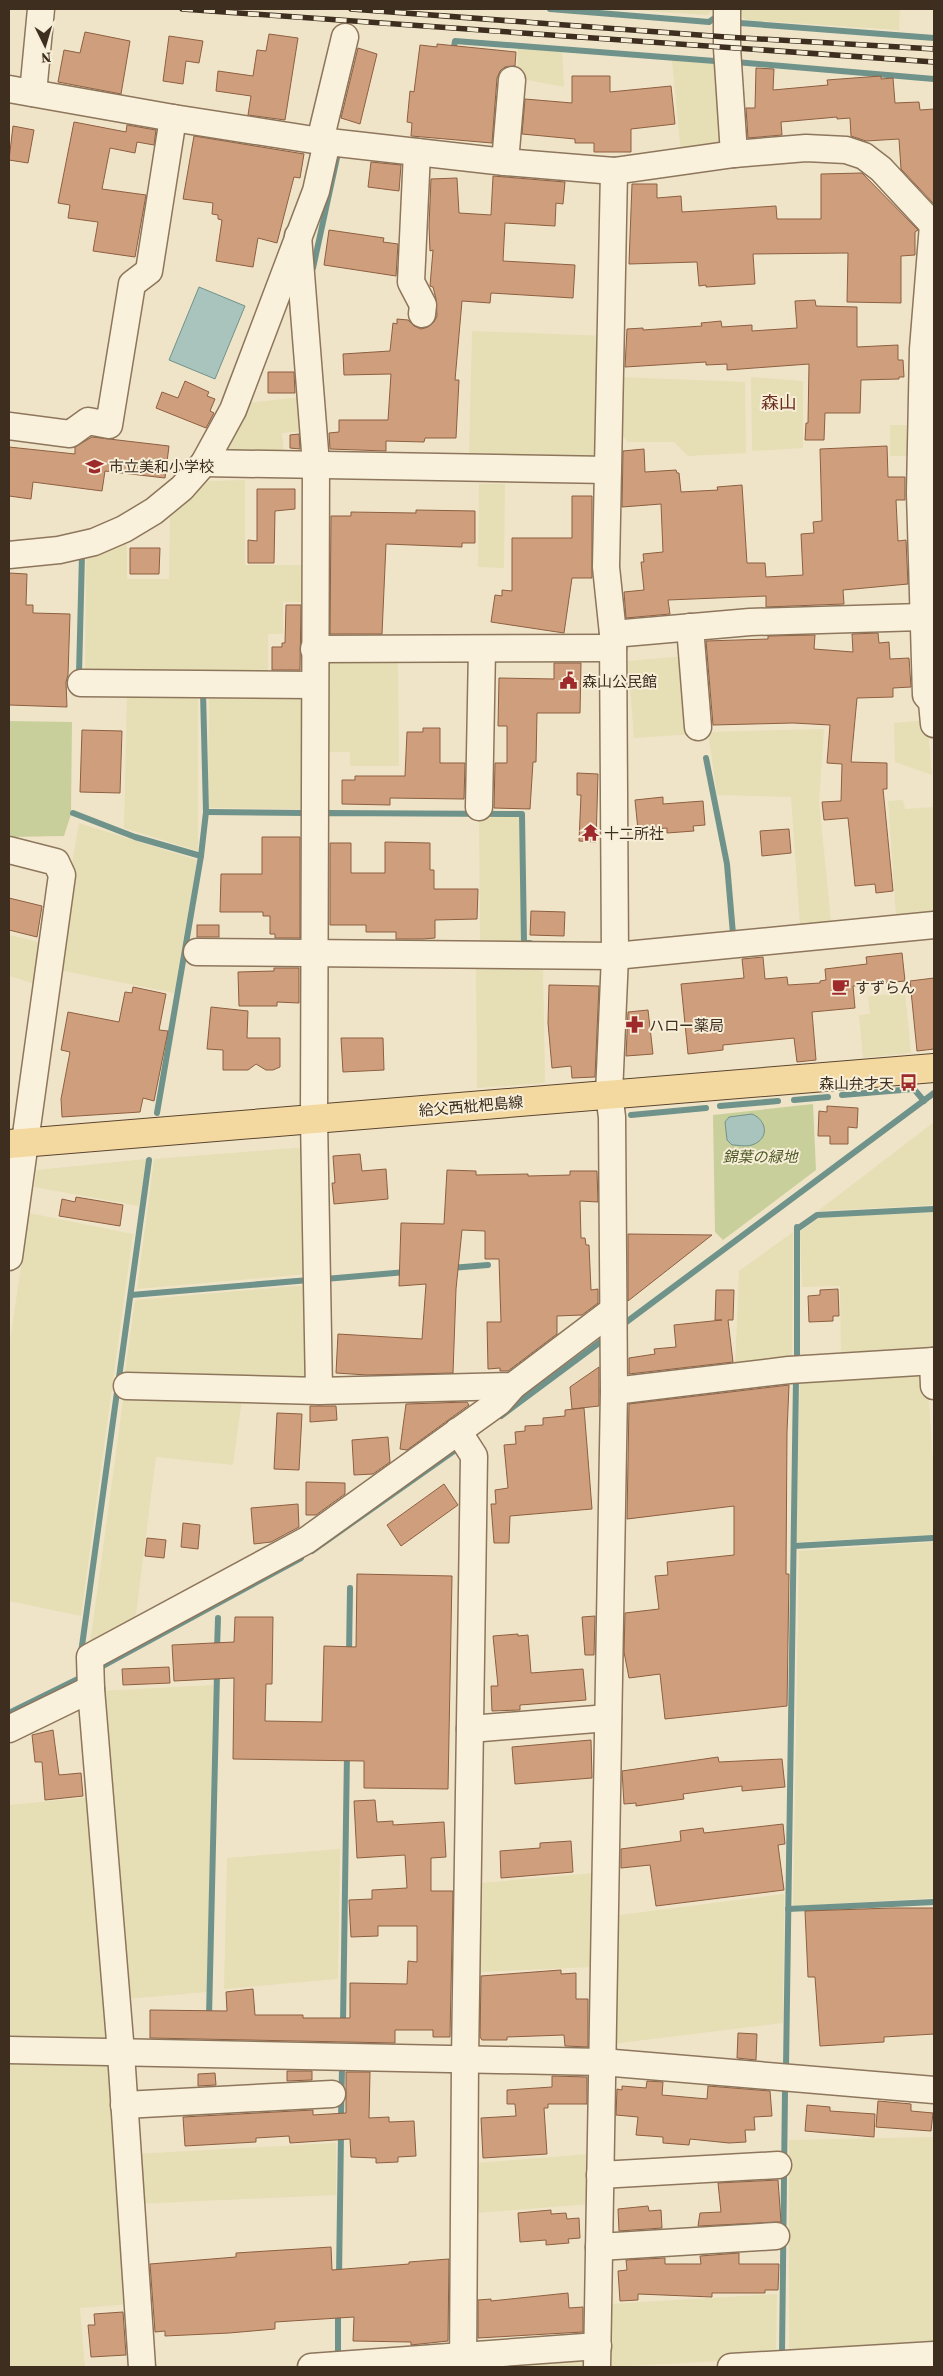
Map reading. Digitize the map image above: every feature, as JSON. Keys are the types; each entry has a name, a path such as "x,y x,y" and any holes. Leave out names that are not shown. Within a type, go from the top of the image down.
{"main road":[{"name":"給父西枇杷島線","path":"17,1143 934,1068"}],"street":[{"path":"41,9 21,91 173,118 323,141 505,162 614,171 734,154 806,148 846,150 864,156 881,168 933,225 923,349 928,435 922,617 926,695 932,702 934,724"},
{"path":"727,9 726,48 734,154"},
{"path":"9,555 59,550 94,542 124,529 154,510 182,488 204,464 233,410 316,191 323,141 344,37"},
{"path":"505,162 512,80"},
{"path":"9,426 70,434 88,421 109,425 132,284 149,271 173,118"},
{"path":"417,152 411,282 423,305 422,314"},
{"path":"311,2367 598,2357 614,1391 612,1127 610,1094 615,956 613,641 606,567 614,171"},
{"path":"298,236 316,464 314,1119 319,1391"},
{"path":"204,464 316,464 608,470"},
{"path":"314,649 482,649 613,641 690,627 750,622 922,617"},
{"path":"690,627 698,727"},
{"path":"478,807 482,649"},
{"path":"81,683 314,685"},
{"path":"9,850 56,862 62,875 17,1143 9,1257"},
{"path":"196,952 615,956 934,925"},
{"path":"142,2367 121,2052 90,1658 307,1540 464,1440 513,1386 612,1315"},
{"path":"614,1391 789,1370 934,1361 934,1386"},
{"path":"127,1386 319,1391 513,1386"},
{"path":"463,2362 470,1730 464,1440"},
{"path":"9,1729 91,1678"},
{"path":"470,1730 608,1718"},
{"path":"9,2050 602,2062 934,2090"},
{"path":"124,2105 332,2094"},
{"path":"600,2175 778,2165"},
{"path":"599,2247 776,2236"},
{"path":"731,2367 934,2355"}],"shaded area":[{"path":"619,9 714,9 707,15"},
{"path":"740,9 900,9 899,30 746,20 740,15"},
{"path":"518,47 562,50 564,87 517,78"},
{"path":"672,60 718,63 725,147 681,153"},
{"path":"472,331 606,336 596,460 469,457"},
{"path":"618,377 745,382 746,453 688,456 674,442 628,442 617,430"},
{"path":"751,377 803,381 803,448 752,451"},
{"path":"302,397 305,431 282,433 284,456 221,456 246,403"},
{"path":"890,425 917,425 917,456 890,456"},
{"path":"245,480 245,565 308,565 308,602 283,602 283,634 268,634 268,680 229,680 228,670 85,670 86,559 127,543 127,579 169,579 170,517 208,481"},
{"path":"479,484 505,484 504,568 478,567"},
{"path":"686,656 693,734 634,738 628,661"},
{"path":"329,657 398,658 399,766 350,766 350,752 322,752 322,663"},
{"path":"127,691 198,691 198,851 124,828"},
{"path":"209,691 305,696 306,809 208,808"},
{"path":"927,720 932,775 895,762 894,723"},
{"path":"824,729 819,801 831,922 800,925 791,797 717,795 708,732"},
{"path":"903,800 905,809 934,807 934,911 896,914 888,801"},
{"path":"479,817 519,817 522,947 480,947"},
{"path":"79,823 197,860 174,993 54,969"},
{"path":"9,935 47,944 39,985 9,976"},
{"path":"476,966 543,966 545,1083 477,1088"},
{"path":"905,993 911,1053 863,1058 859,1015 870,1014 868,996"},
{"path":"934,1122 934,1205 818,1211"},
{"path":"308,1147 309,1274 137,1289 154,1159"},
{"path":"146,1159 139,1206 34,1187 37,1170"},
{"path":"934,1212 934,1355 841,1360 840,1286 802,1287 800,1232 820,1217"},
{"path":"29,1213 133,1234 81,1616 9,1601 9,1347"},
{"path":"793,1232 792,1362 735,1368 739,1271"},
{"path":"309,1285 311,1376 301,1384 124,1379 135,1300"},
{"path":"800,1374 927,1374 934,1476 934,1535 796,1542"},
{"path":"124,1393 242,1399 233,1465 156,1457 135,1622 90,1644"},
{"path":"934,1542 934,1898 793,1906 799,1551"},
{"path":"213,1685 207,1992 126,1999 101,1691"},
{"path":"91,1797 113,2038 105,2044 9,2042 9,1805"},
{"path":"340,1849 338,1979 224,1989 227,1858"},
{"path":"594,1873 594,1967 480,1972 481,1883"},
{"path":"784,1894 783,2023 612,2044 612,1916"},
{"path":"9,2061 107,2063 114,2070 130,2304 80,2308 85,2367 9,2367"},
{"path":"934,2137 934,2344 789,2357 789,2140"},
{"path":"336,2143 336,2195 137,2204 134,2154"},
{"path":"590,2154 590,2204 476,2213 477,2163"},
{"path":"777,2294 776,2358 608,2367 609,2304"},
{"path":"585,2351 590,2367 494,2367 494,2359"}],"green space":[{"path":"9,721 72,722 71,814 64,836 9,837"},
{"name":"錦葉の緑地","path":"813,1104 816,1170 723,1240 715,1232 713,1115"}],"water":[{"path":"199,287 245,306 215,379 169,360"},
{"path":"752,1114 763,1125 764,1134 762,1138 752,1145 732,1145 727,1140 725,1122 729,1117"}],"building":[{"path":"85,32 130,41 121,94 58,82 64,50 80,53"},
{"path":"269,34 298,38 285,120 248,115 251,96 216,91 218,71 253,76 257,50 266,51"},
{"path":"169,36 203,41 199,63 186,61 183,84 163,81"},
{"path":"437,44 516,52 515,66 505,67 500,71 497,78 492,143 411,136 412,123 407,122 410,91 414,92 420,45 437,47"},
{"path":"358,48 377,54 360,124 341,118"},
{"path":"756,68 774,69 773,90 828,85 827,80 881,76 881,79 893,78 895,103 919,102 920,110 934,109 934,204 901,169 899,139 866,141 851,136 850,118 837,119 837,117 781,122 782,135 748,138 746,108 755,108"},
{"path":"572,76 610,76 610,92 671,86 675,124 631,129 631,152 594,152 594,143 575,143 575,139 522,134 525,99 572,103"},
{"path":"74,122 126,132 127,125 156,130 154,145 137,142 135,153 110,148 102,189 146,195 135,257 93,251 98,222 68,218 70,205 58,203"},
{"path":"13,126 34,130 28,163 9,160"},
{"path":"194,136 304,154 300,178 294,177 277,243 258,238 253,267 216,261 222,220 218,219 218,215 212,214 213,203 183,199"},
{"path":"371,162 401,165 399,191 368,187"},
{"path":"862,173 918,230 915,232 915,255 901,256 901,303 847,302 848,253 753,254 755,284 706,287 706,285 699,286 697,262 629,264 632,184 657,184 657,198 681,196 682,212 776,206 777,219 821,219 821,174"},
{"path":"493,176 565,182 563,204 556,203 555,226 505,223 503,261 575,265 573,298 491,293 490,303 462,301 455,380 459,380 456,438 425,438 424,442 386,441 386,451 330,449 329,433 339,432 339,420 388,420 391,374 344,375 343,354 390,351 393,323 397,324 397,319 408,320 414,326 421,329 428,327 437,316 436,299 433,287 430,286 433,250 430,251 429,226 431,179 457,178 459,213 491,215"},
{"path":"329,230 384,238 383,242 398,244 396,276 324,265"},
{"path":"815,300 816,306 857,307 857,347 898,345 898,360 903,360 904,377 899,377 899,379 861,380 860,413 825,413 824,440 805,440 806,423 808,423 809,364 727,370 727,364 706,365 706,362 625,367 627,329 643,328 643,330 702,326 701,323 721,321 722,327 752,325 752,331 797,328 795,301"},
{"path":"268,372 294,372 295,393 268,393"},
{"path":"185,381 209,392 207,396 215,399 210,411 214,413 206,428 156,408 162,392 178,398"},
{"path":"299,434 300,449 290,448 290,435"},
{"path":"92,437 169,446 165,478 105,471 102,491 33,482 31,499 9,496 9,447 75,454 75,447"},
{"path":"887,446 888,477 905,477 905,500 896,500 898,541 906,540 908,584 843,590 844,604 766,607 766,596 668,600 670,614 626,618 624,592 644,590 641,562 644,562 643,554 663,552 661,504 622,507 623,451 644,449 645,472 676,470 679,473 681,492 718,490 717,487 742,485 747,563 765,563 766,577 803,575 801,534 814,533 813,522 822,521 820,449"},
{"path":"257,489 295,489 295,509 275,511 274,563 248,563 248,540 257,541"},
{"path":"572,496 592,496 592,578 572,578 564,633 491,622 495,595 502,596 502,590 512,591 512,538 572,538"},
{"path":"416,510 475,511 475,543 462,543 462,547 386,544 382,634 330,634 331,516 351,516 351,512 416,513"},
{"path":"130,548 160,548 159,574 130,574"},
{"path":"9,573 27,574 26,605 33,605 33,613 70,614 68,675 66,682 67,707 9,705"},
{"path":"286,605 301,605 300,670 272,670 272,647 282,647 282,643 285,643"},
{"path":"878,633 879,643 889,642 890,659 909,658 911,687 893,688 893,697 857,698 851,762 887,763 887,789 883,789 893,891 876,893 875,884 855,886 848,818 824,820 822,802 841,801 842,764 827,763 830,725 793,723 713,725 706,641 768,639 768,636 815,635 814,649 853,652 852,634"},
{"path":"554,663 581,663 580,713 537,713 536,762 533,762 530,809 494,808 495,763 507,763 507,726 498,726 499,678 554,679"},
{"path":"423,728 440,728 440,763 465,763 464,799 390,798 390,805 342,804 342,780 355,780 355,776 405,776 407,732 423,732"},
{"path":"82,730 122,731 120,793 80,792"},
{"path":"577,773 598,774 596,842 579,841 581,795 577,795"},
{"path":"663,797 663,804 703,801 705,825 693,826 694,831 667,833 667,828 638,830 635,800"},
{"path":"789,829 791,853 762,856 760,831"},
{"path":"262,837 300,837 300,938 275,938 275,934 270,934 270,916 263,916 263,912 220,912 221,874 262,874"},
{"path":"385,842 430,843 430,870 434,870 434,889 478,889 477,919 435,920 435,938 423,939 396,939 396,932 366,932 366,925 330,925 330,843 351,843 351,873 385,873"},
{"path":"9,898 42,906 37,937 9,930"},
{"path":"531,911 565,912 564,936 530,935"},
{"path":"197,925 219,925 219,937 197,937"},
{"path":"902,953 905,981 853,986 855,1008 812,1012 816,1060 797,1062 794,1038 723,1045 723,1050 688,1054 681,984 744,978 742,959 763,957 765,979 787,977 788,985 820,983 820,981 826,980 825,969 867,964 866,957"},
{"path":"274,968 299,968 299,1003 277,1002 277,1006 239,1006 238,972 274,971"},
{"path":"934,978 934,1049 917,1051 910,981"},
{"path":"549,985 599,986 595,1077 572,1078 571,1066 552,1068 548,1023"},
{"path":"133,987 166,994 159,1030 168,1031 154,1101 143,1098 140,1112 62,1117 61,1099 70,1052 61,1050 68,1012 119,1022 125,992 132,993"},
{"path":"211,1007 248,1011 247,1038 280,1038 280,1067 266,1070 256,1064 248,1070 223,1070 223,1050 207,1049"},
{"path":"648,1010 653,1054 626,1056 628,1012"},
{"path":"341,1038 383,1038 384,1070 343,1072"},
{"path":"827,1106 858,1108 857,1128 848,1127 848,1144 830,1144 830,1136 818,1136 819,1111 827,1112"},
{"path":"360,1154 362,1171 386,1169 388,1199 334,1204 332,1183 335,1183 333,1156"},
{"path":"447,1170 476,1171 476,1175 528,1174 528,1176 570,1175 570,1171 597,1171 598,1202 580,1201 581,1238 585,1238 586,1245 589,1245 591,1290 598,1289 598,1303 582,1315 557,1316 557,1334 508,1371 500,1371 500,1368 488,1369 487,1322 501,1322 499,1259 485,1259 485,1231 462,1230 456,1289 453,1373 367,1375 336,1373 338,1334 422,1339 426,1284 399,1286 401,1223 444,1224"},
{"path":"76,1197 123,1205 120,1226 59,1216 62,1199 75,1202"},
{"path":"628,1234 712,1235 628,1301"},
{"path":"838,1289 839,1316 833,1316 833,1321 809,1322 808,1296 820,1295 820,1290"},
{"path":"716,1290 734,1290 733,1320 728,1320 733,1362 629,1374 629,1358 655,1354 654,1349 676,1347 674,1325 722,1320 715,1320"},
{"path":"599,1367 599,1406 572,1409 570,1387"},
{"path":"789,1385 786,1574 789,1574 787,1706 665,1719 660,1674 629,1678 624,1652 625,1613 659,1609 655,1576 668,1575 667,1562 734,1555 734,1506 627,1519 629,1404"},
{"path":"467,1402 469,1405 407,1450 400,1449 406,1404"},
{"path":"310,1406 336,1406 337,1420 310,1422"},
{"path":"584,1408 592,1509 510,1516 509,1543 494,1543 491,1504 496,1504 495,1490 508,1488 504,1445 516,1444 515,1432 525,1431 525,1426 543,1425 543,1418 565,1416 565,1410"},
{"path":"277,1413 302,1414 299,1470 274,1469"},
{"path":"388,1437 390,1462 373,1474 354,1475 352,1440"},
{"path":"306,1482 345,1483 345,1494 316,1515 306,1515"},
{"path":"444,1484 458,1505 401,1546 387,1525"},
{"path":"298,1504 299,1527 271,1542 254,1544 251,1508"},
{"path":"183,1523 200,1525 198,1549 181,1547"},
{"path":"147,1538 166,1540 164,1558 145,1556"},
{"path":"357,1574 452,1576 448,1789 364,1788 364,1761 233,1759 234,1678 174,1681 172,1645 234,1642 235,1617 273,1617 272,1684 266,1684 265,1721 322,1722 324,1646 356,1647"},
{"path":"595,1616 594,1655 585,1655 582,1617"},
{"path":"518,1634 518,1636 528,1635 531,1673 583,1669 586,1700 520,1705 520,1710 492,1711 491,1686 498,1686 493,1636"},
{"path":"169,1667 170,1683 123,1685 122,1669"},
{"path":"53,1730 59,1775 81,1773 83,1796 45,1800 42,1762 35,1762 32,1735"},
{"path":"591,1740 592,1778 515,1784 512,1747"},
{"path":"718,1757 719,1762 782,1759 785,1787 742,1791 742,1786 683,1794 684,1799 636,1806 636,1803 624,1804 622,1771"},
{"path":"375,1800 377,1822 393,1821 393,1825 444,1822 446,1857 431,1858 431,1891 453,1891 450,2037 433,2037 433,2030 395,2030 395,2043 150,2038 150,2010 227,2011 226,1992 253,1989 255,2015 303,2015 303,2018 350,2018 350,1983 407,1984 408,1961 417,1962 417,1926 378,1926 378,1936 351,1937 349,1900 372,1899 372,1890 407,1888 405,1855 357,1858 354,1801"},
{"path":"783,1824 785,1844 778,1845 784,1890 656,1906 650,1865 621,1868 621,1849 681,1841 680,1831 703,1828 704,1833"},
{"path":"571,1841 573,1872 501,1878 500,1851 540,1848 540,1843"},
{"path":"934,1908 934,2034 884,2037 884,2042 820,2046 815,1977 808,1977 805,1911"},
{"path":"561,1970 561,1974 576,1973 576,1999 588,1999 588,2047 565,2046 564,2035 507,2037 507,2040 482,2040 480,2037 481,1976"},
{"path":"738,2033 757,2034 756,2060 737,2058"},
{"path":"287,2071 312,2071 312,2080 287,2081"},
{"path":"346,2072 370,2072 369,2118 389,2117 389,2122 414,2121 416,2156 398,2157 398,2162 376,2163 376,2158 351,2157 350,2139 290,2143 289,2136 256,2138 256,2142 185,2146 183,2117 313,2110 313,2115 346,2113"},
{"path":"215,2073 216,2085 198,2086 198,2074"},
{"path":"552,2076 587,2077 587,2104 548,2104 548,2108 544,2108 547,2154 483,2158 481,2118 516,2116 515,2104 507,2104 507,2090 552,2087"},
{"path":"647,2081 663,2082 662,2095 707,2099 708,2086 770,2091 772,2116 754,2117 755,2130 745,2130 746,2142 729,2143 690,2139 689,2145 663,2143 663,2137 636,2135 638,2117 616,2115 617,2089 622,2090 622,2086 646,2088"},
{"path":"878,2101 911,2104 911,2111 933,2113 931,2131 876,2127"},
{"path":"807,2105 830,2107 830,2111 875,2114 874,2137 805,2131"},
{"path":"778,2180 781,2222 698,2226 700,2213 721,2212 718,2183"},
{"path":"648,2206 649,2211 661,2210 662,2228 619,2231 618,2209"},
{"path":"551,2210 551,2214 566,2213 567,2219 579,2218 580,2238 568,2239 569,2243 546,2245 546,2240 520,2242 518,2213"},
{"path":"331,2247 332,2270 449,2259 448,2341 411,2345 411,2342 353,2341 354,2317 275,2322 275,2329 229,2333 165,2336 165,2331 155,2332 150,2264 236,2257 236,2253"},
{"path":"739,2253 739,2264 779,2264 778,2290 765,2290 765,2293 712,2293 712,2297 638,2294 638,2300 620,2301 618,2271 627,2270 626,2260 665,2258 665,2264 701,2264 700,2256"},
{"path":"568,2293 569,2308 583,2307 583,2332 478,2338 478,2300 491,2299 491,2301"},
{"path":"123,2312 126,2355 91,2357 88,2325 95,2325 94,2314"}],"waterway":[{"path":"550,9 709,22 716,17 717,12"},
{"path":"736,17 740,23 934,38"},
{"path":"453,53 455,41 715,61"},
{"path":"736,62 934,79"},
{"path":"313,268 338,153"},
{"path":"83,674 79,674 82,555 86,553"},
{"path":"157,1113 201,856 206,812 203,692"},
{"path":"706,758 727,864 733,934"},
{"path":"206,812 304,813"},
{"path":"73,813 135,837 201,856"},
{"path":"326,819 326,813 522,814 524,943 530,943"},
{"path":"842,1095 914,1089 924,1101"},
{"path":"621,1326 934,1093"},
{"path":"794,1100 828,1097"},
{"path":"720,1106 778,1101"},
{"path":"631,1115 706,1108"},
{"path":"81,1653 149,1160"},
{"path":"797,1229 817,1215 934,1209"},
{"path":"797,1227 797,1357"},
{"path":"451,1268 488,1265"},
{"path":"325,1275 325,1279 406,1272"},
{"path":"131,1295 309,1280"},
{"path":"501,1416 607,1337"},
{"path":"786,2068 796,1379"},
{"path":"312,1551 461,1446"},
{"path":"794,1546 933,1538"},
{"path":"97,1669 301,1558"},
{"path":"349,1655 350,1588"},
{"path":"217,1650 218,1618"},
{"path":"209,2017 217,1673"},
{"path":"9,1713 84,1676"},
{"path":"343,2025 347,1753"},
{"path":"788,1909 934,1902"},
{"path":"341,2120 342,2068"},
{"path":"782,2355 785,2090"},
{"path":"339,2278 341,2133"},
{"path":"338,2310 338,2357"}],"railway":[{"path":"182,9 934,62"},
{"path":"351,9 726,37 934,49"}],"place":[{"name":"市立美和小学校","path":"95,466"},
{"name":"森山公民館","path":"568,681"},
{"name":"十二所社","path":"590,833"},
{"name":"すずらん","path":"841,987"},
{"name":"ハロー薬局","path":"635,1025"},
{"name":"森山弁才天","path":"908,1083"}],"district":[{"name":"森山","path":"779,402"}]}
